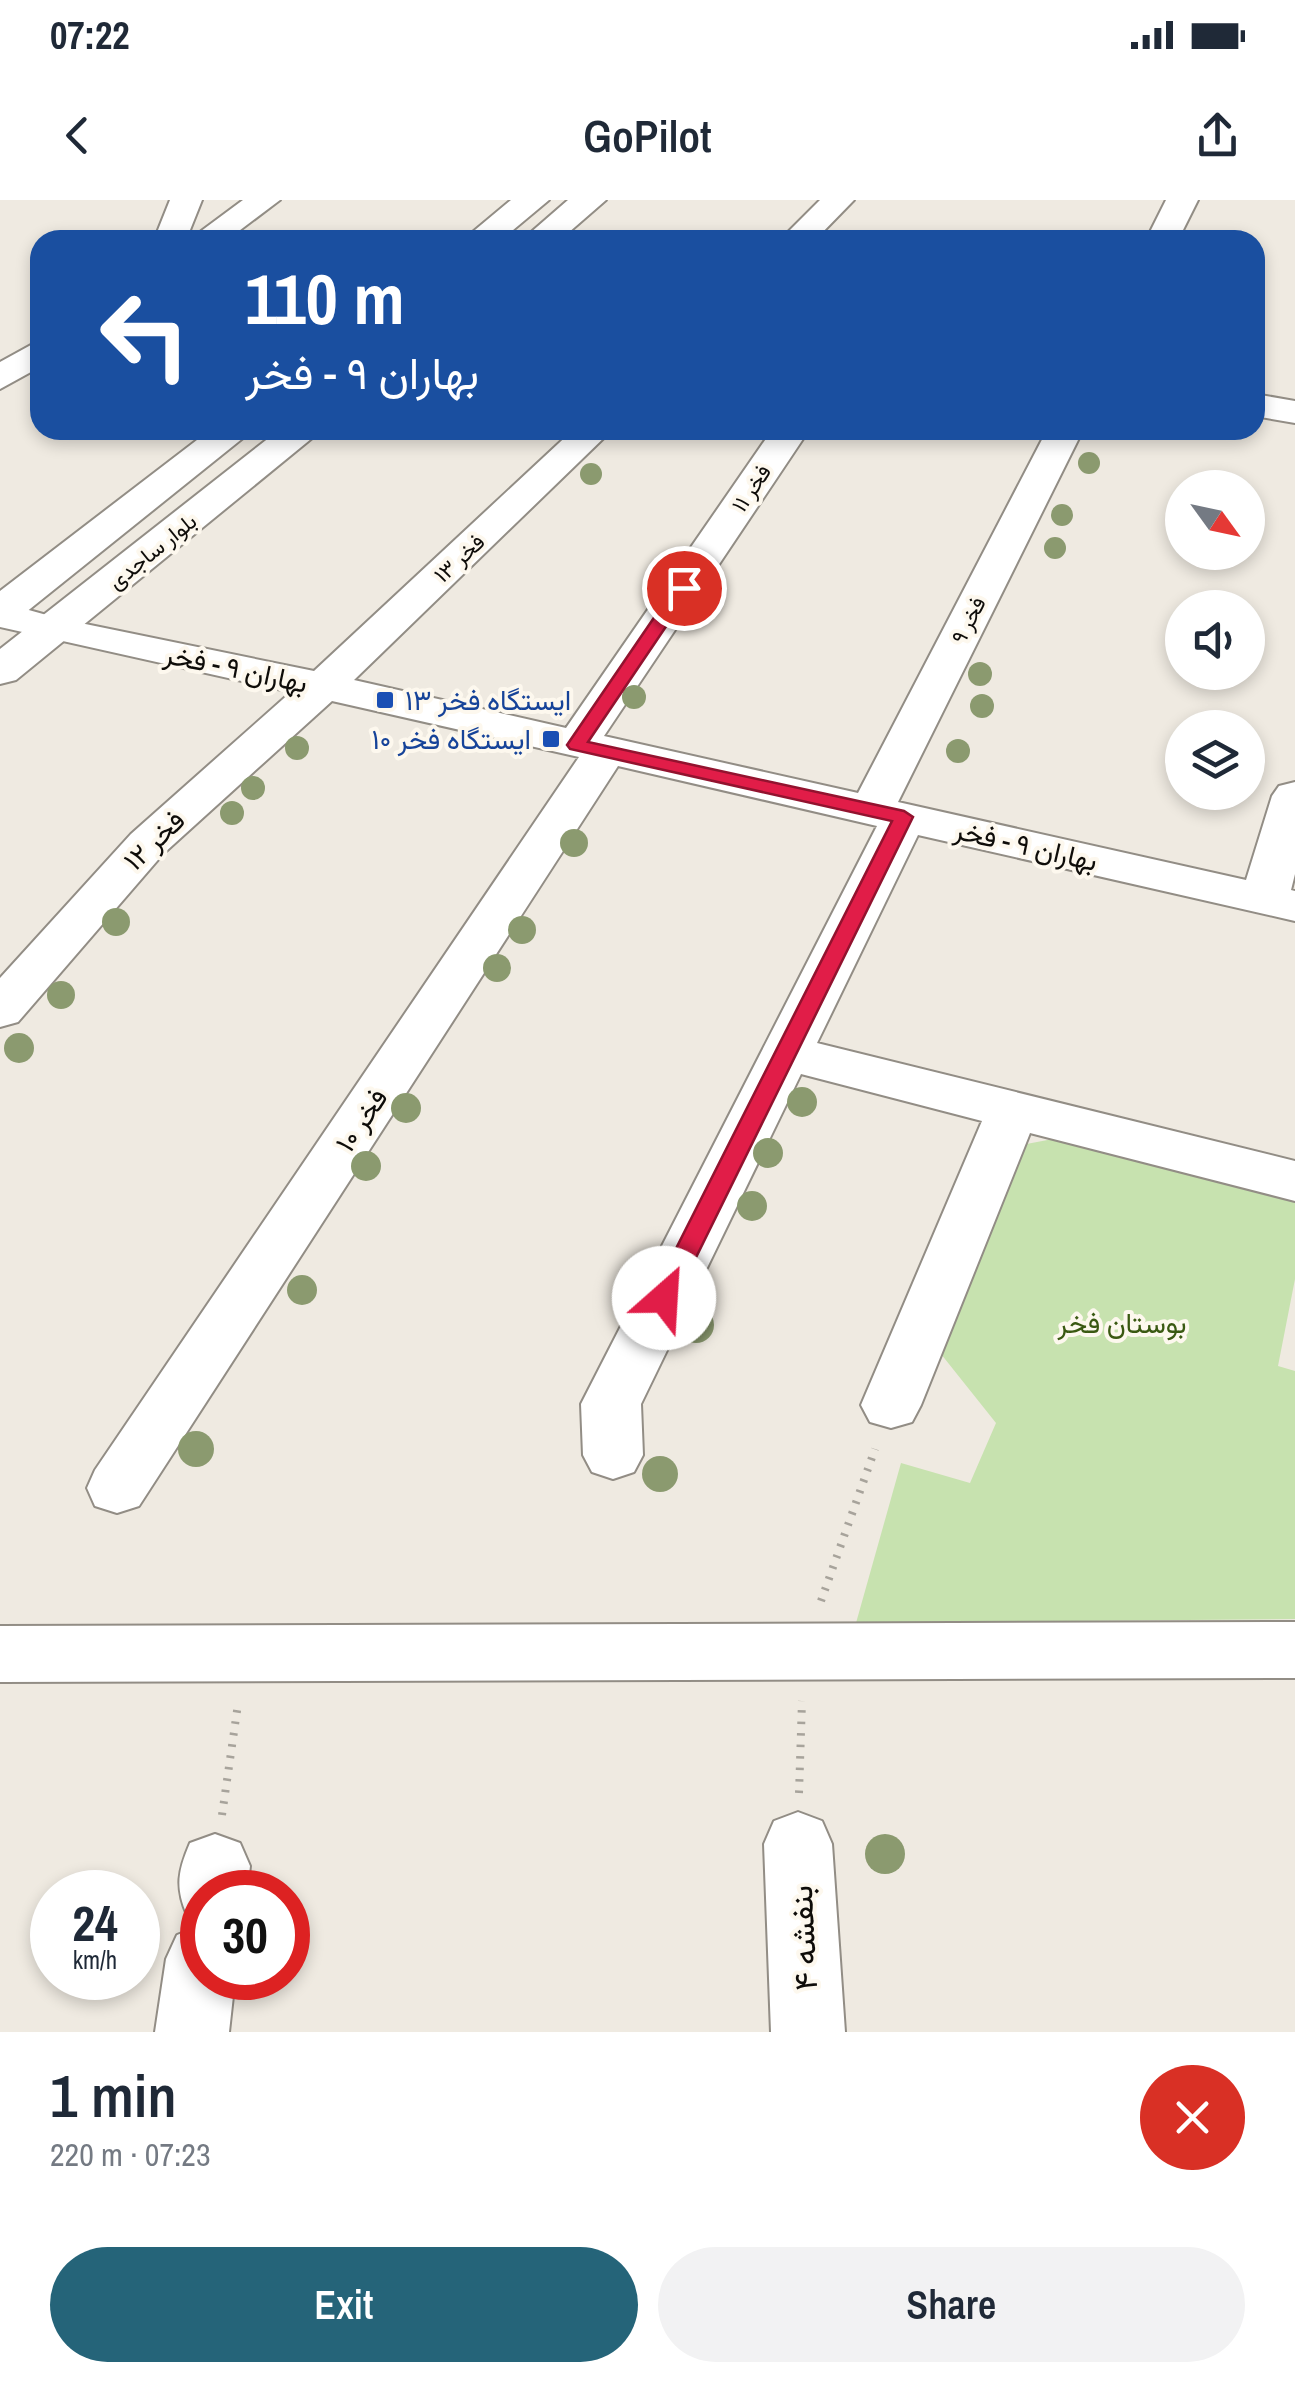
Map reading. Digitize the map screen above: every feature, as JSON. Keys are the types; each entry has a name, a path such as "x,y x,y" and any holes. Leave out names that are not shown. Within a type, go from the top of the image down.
{"main road":[{"path":"493,230 532,200"},
{"path":"552,230 589,200"},
{"name":"بلوار ساجدی","path":"0,613 221,440"},
{"name":"بلوار ساجدی","path":"0,671 290,440"}],"street":[{"path":"174,230 186,200"},
{"path":"219,230 264,200"},
{"path":"806,230 838,200"},
{"path":"1167,230 1182,200"},
{"path":"0,378 30,358"},
{"path":"1265,407 1295,412"},
{"name":"فخر ۱۳","path":"324,686 583,440"},
{"name":"فخر ۱۱","path":"591,748 784,440"},
{"name":"فخر ۹","path":"612,1455 611,1404 786,1053 887,814 1060,440"},
{"name":"بهاران ۹ - فخر","path":"0,613 53,630 324,686 1280,902"},
{"name":"فخر ۱۲","path":"0,1010 147,844 324,686"},
{"name":"فخر ۱۰","path":"117,1488 591,748"},
{"path":"1280,902 1295,796"},
{"path":"786,1053 1295,1181"},
{"path":"891,1405 1013,1110"},
{"path":"0,1654 1295,1650"},
{"name":"بنفشه ۴","path":"798,1844 808,2032"},
{"path":"192,2032 196,2000"}],"path":[{"path":"798,1844 803,1650 891,1405"},
{"path":"215,1870 246,1653"}],"green space":[{"name":"بوستان فخر","path":"1058,1138 1295,1202 1295,1279 1278,1366 1295,1371 1295,1619 856,1623 901,1463 970,1483 996,1423 937,1349 1016,1146"}],"place":[{"name":"ایستگاه فخر ۱۳","path":"385,700"},
{"name":"ایستگاه فخر ۱۰","path":"551,739"}],"route":[{"path":"664,1298 904,817 576,745 684,588"}]}
